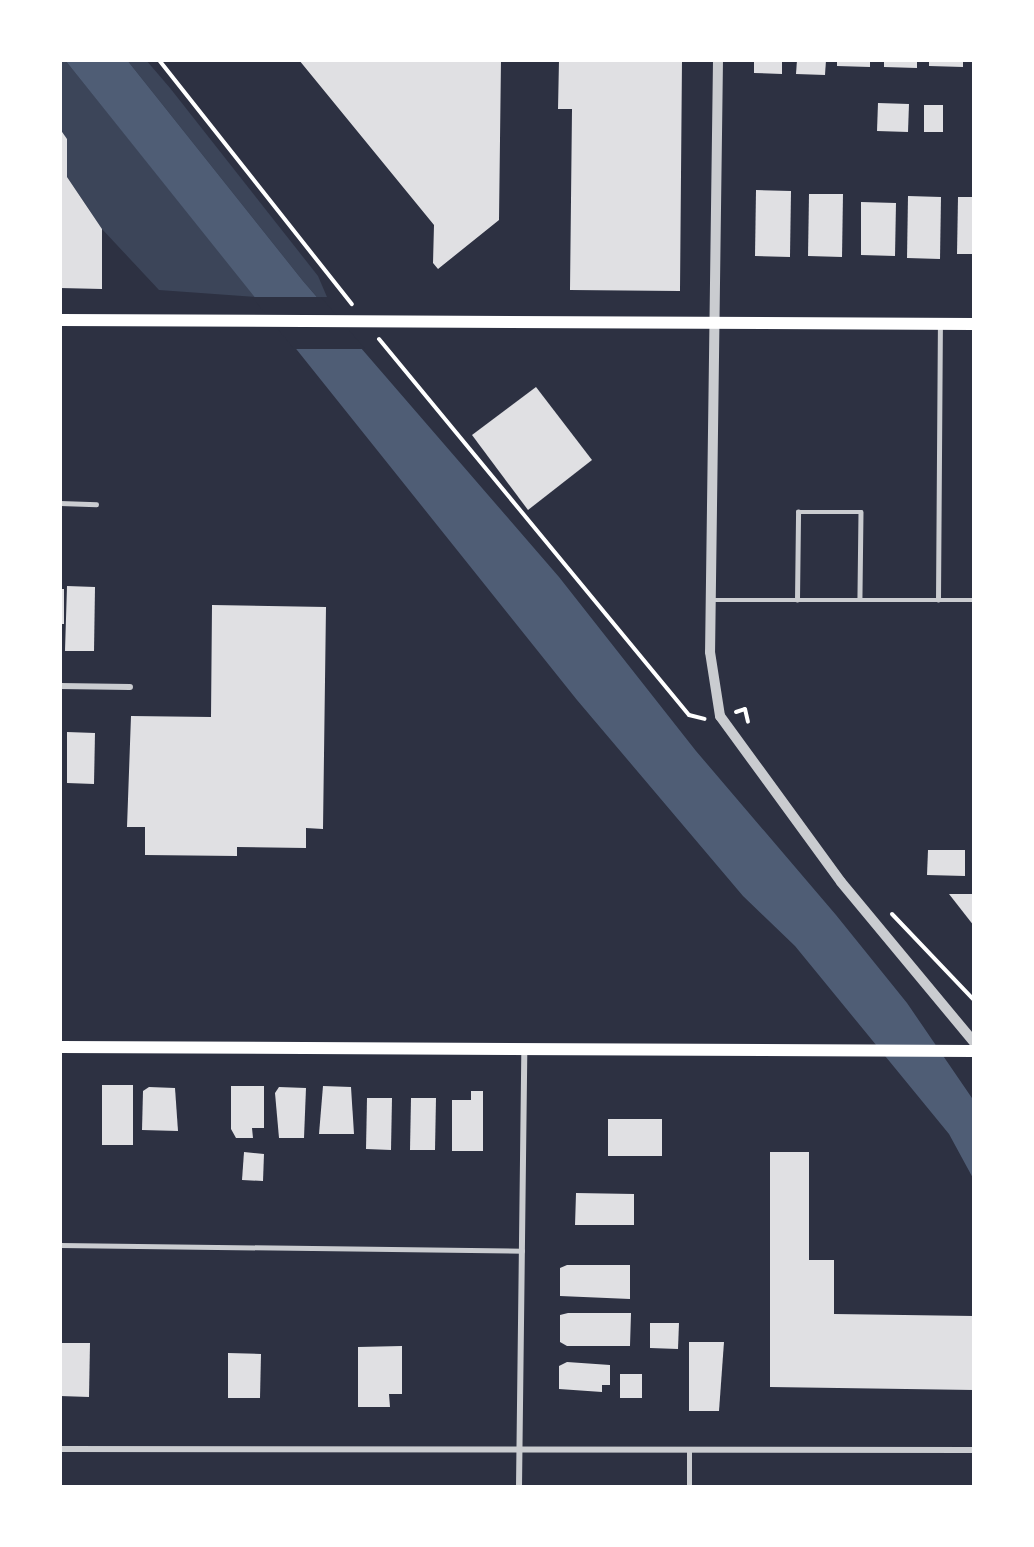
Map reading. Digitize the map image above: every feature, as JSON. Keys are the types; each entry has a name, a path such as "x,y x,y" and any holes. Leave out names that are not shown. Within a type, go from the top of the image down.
{"main road":[{"path":"60,320 974,324"},
{"path":"60,1047 968,1051"}],"street":[{"path":"718,60 710,652 720,716 841,882 974,1042"},
{"path":"60,686 130,687"},
{"path":"519,1487 524,1050"},
{"path":"60,1449 974,1450"}],"lane":[{"path":"938,600 940,324"},
{"path":"60,503 96,504"},
{"path":"797,600 798,512 861,512 860,599"},
{"path":"711,600 974,600"},
{"path":"60,1245 522,1251"},
{"path":"688,1487 689,1450"}],"path":[{"path":"159,60 362,322 689,714 698,721 745,710 748,727"},
{"path":"887,909 974,1000"}],"shaded area":[{"path":"60,60 65,60 256,297 159,290 102,229 67,177 67,139 60,133"},
{"path":"65,60 127,60 303,281 559,577 696,751 836,915 907,1003 974,1101 974,1180 949,1134 795,946 743,896 577,700"},
{"path":"127,60 146,60 170,88 318,276 327,297 317,297 303,281"}],"pier":[{"path":"252,297 321,297 365,349 294,349"}],"building":[{"path":"299,60 501,60 499,220 438,269 433,263 434,225"},
{"path":"559,60 682,60 680,291 570,290 572,109 558,109"},
{"path":"754,60 782,60 782,74 754,73"},
{"path":"797,60 826,60 825,75 796,74"},
{"path":"837,60 870,60 870,67 837,66"},
{"path":"884,60 917,60 917,68 884,67"},
{"path":"929,60 963,60 963,67 929,66"},
{"path":"878,103 909,104 908,132 877,131"},
{"path":"924,105 943,105 943,132 924,132"},
{"path":"60,129 67,139 67,177 102,229 102,289 60,288"},
{"path":"756,190 791,191 790,257 755,256"},
{"path":"809,194 843,194 842,257 808,256"},
{"path":"908,196 941,197 940,259 907,258"},
{"path":"958,197 974,197 974,254 957,254"},
{"path":"861,202 896,203 895,256 861,255"},
{"path":"536,387 592,460 528,510 472,435"},
{"path":"67,586 95,587 94,651 65,651"},
{"path":"60,589 64,589 64,624 60,624"},
{"path":"212,605 326,607 323,829 306,828 306,848 237,847 237,856 145,855 145,827 127,827 131,716 211,717"},
{"path":"67,732 95,733 94,784 67,783"},
{"path":"928,850 965,850 965,876 927,875"},
{"path":"949,894 974,894 974,926"},
{"path":"102,1085 133,1085 133,1145 102,1145"},
{"path":"231,1086 264,1086 264,1128 252,1128 253,1138 236,1138 231,1129"},
{"path":"323,1086 351,1087 354,1134 319,1134"},
{"path":"149,1087 175,1088 178,1131 142,1130 143,1091"},
{"path":"279,1087 306,1088 304,1138 279,1138 275,1093"},
{"path":"471,1091 483,1091 483,1151 452,1151 452,1100 471,1100"},
{"path":"367,1098 392,1098 391,1150 366,1149"},
{"path":"411,1098 436,1098 435,1150 410,1150"},
{"path":"608,1119 662,1119 662,1156 608,1156"},
{"path":"244,1152 264,1154 263,1181 242,1180"},
{"path":"770,1152 809,1152 809,1260 834,1260 834,1314 974,1316 974,1390 770,1387"},
{"path":"576,1193 634,1194 634,1225 575,1225"},
{"path":"567,1265 630,1265 630,1299 560,1296 560,1268"},
{"path":"631,1313 630,1346 567,1346 560,1342 560,1315"},
{"path":"650,1323 679,1323 678,1349 650,1348"},
{"path":"689,1342 724,1342 719,1411 689,1411"},
{"path":"60,1343 90,1343 89,1397 60,1396"},
{"path":"402,1346 402,1394 389,1394 390,1407 358,1407 358,1347"},
{"path":"228,1353 261,1354 260,1398 228,1398"},
{"path":"567,1362 610,1365 610,1385 602,1385 602,1392 559,1389 559,1366"},
{"path":"620,1374 642,1374 642,1398 620,1398"}]}
